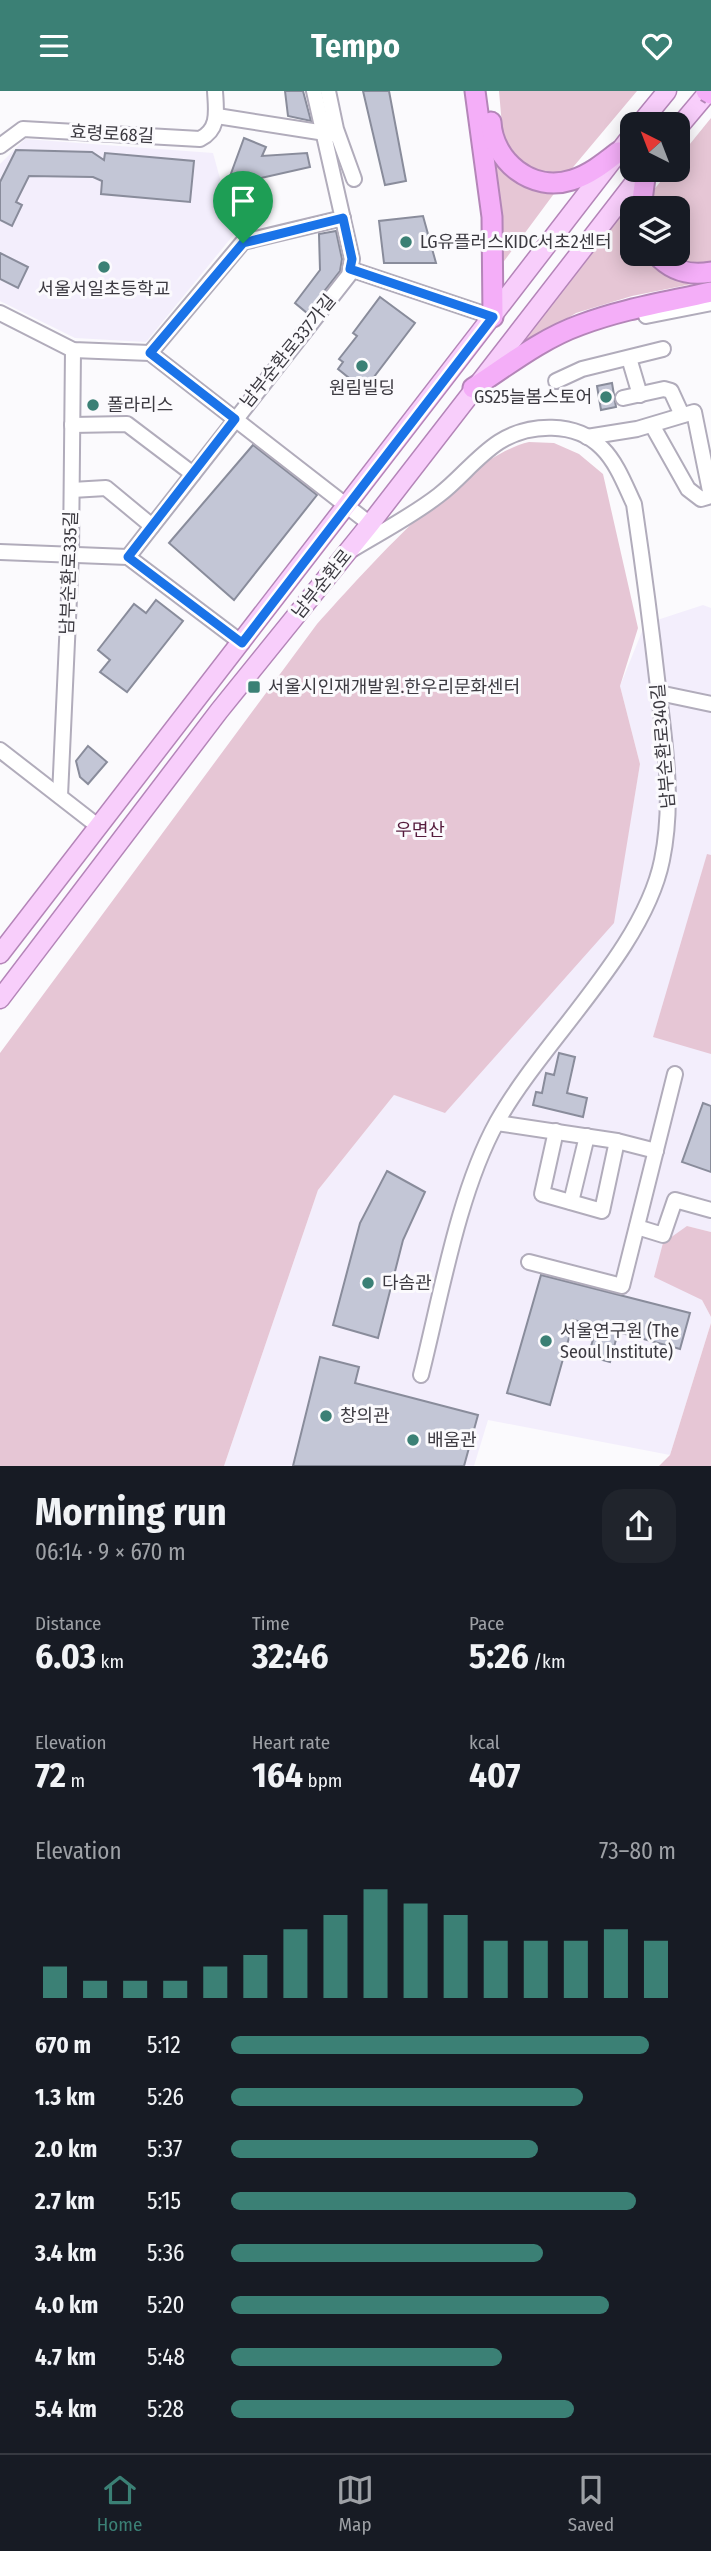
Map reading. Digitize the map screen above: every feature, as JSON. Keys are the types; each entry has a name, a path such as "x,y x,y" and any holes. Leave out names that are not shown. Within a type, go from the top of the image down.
{"highway":[{"path":"475,91 492,217 493,317"},
{"path":"489,91 491,130 496,144 509,164 530,178 548,183 571,181 618,152"},
{"path":"671,266 686,273 711,272"},
{"path":"473,388 537,346 578,325 629,310 711,292"}],"main road":[{"path":"650,112 667,91"},
{"path":"690,114 709,92"},
{"name":"남부순환로","path":"0,954 349,506 620,150"},
{"name":"남부순환로","path":"0,999 219,711 370,524 636,182"}],"street":[{"path":"215,91 217,116 338,135 354,179 336,129 328,91"},
{"path":"314,91 352,259 350,269 493,317"},
{"name":"효령로68길","path":"0,146 23,129 200,139 208,135 217,116"},
{"path":"150,353 243,243 343,218"},
{"name":"남부순환로337가길","path":"128,557 349,275 350,269"},
{"path":"578,325 711,303"},
{"path":"0,313 73,350 150,353 370,524"},
{"path":"556,381 582,369 663,349"},
{"name":"남부순환로335길","path":"60,796 71,553 73,350"},
{"path":"629,358 640,395"},
{"path":"623,398 671,391 682,415"},
{"path":"587,437 652,425 694,412 711,496 694,496 688,489 652,425"},
{"path":"72,425 127,424 193,474"},
{"name":"남부순환로340길","path":"348,551 439,495 499,442 531,429 559,428 587,437 601,447 615,465 634,504 659,693 669,810 662,863 641,916 614,959 527,1075 497,1122 476,1172 421,1375"},
{"path":"72,490 106,488 152,526"},
{"path":"0,552 128,557 242,643"},
{"path":"659,693 711,705"},
{"path":"0,750 99,827"},
{"path":"528,1262 622,1286 675,1074"},
{"path":"497,1122 617,1141 656,1151"},
{"path":"556,1131 542,1194 602,1212 617,1141"},
{"path":"571,1202 587,1136"},
{"path":"637,1227 663,1235 675,1200 711,1210"}],"shaded area":[{"name":"서울서일초등학교","path":"25,139 213,153 235,233 146,342 75,338 0,301 0,164"},
{"path":"703,605 711,608 711,1232 687,1226 702,1300 711,1317 711,1323 670,1455 488,1420 474,1466 224,1466 318,1190 394,1095 445,1112 613,923 640,764 620,686 645,624"}],"green space":[{"path":"499,91 637,91 569,172 555,174 516,162 503,137"},
{"path":"711,118 711,262 694,264 690,262 690,196 651,196 660,182 690,182 690,144"},
{"path":"492,151 521,184 556,191 496,272"},
{"path":"620,216 620,266 671,266 702,282 632,296 576,313 512,352"},
{"name":"우면산","path":"529,442 554,443 579,454 603,474 638,628 620,686 640,764 614,923 445,1113 394,1095 318,1190 224,1466 0,1466 0,1053 317,624 387,548 446,493 503,452"},
{"path":"707,854 711,855 711,1054 653,1037"},
{"path":"687,1226 711,1232 711,1317 702,1300 654,1277 663,1243"},
{"path":"711,1323 711,1466 659,1466 670,1455"}],"building":[{"path":"285,91 303,91 311,121 288,116"},
{"path":"363,91 389,91 406,181 385,185"},
{"path":"244,138 266,147 262,156 307,153 310,167 261,178 270,205 252,211 246,188 229,179"},
{"path":"16,150 92,152 104,160 105,153 194,161 190,202 101,194 102,181 93,177 29,176 16,202 22,205 12,226 0,220 0,182"},
{"name":"LG유플러스KIDC서초2센터","path":"423,216 436,263 384,263 379,221"},
{"path":"336,231 342,259 340,271 307,313 295,303 320,270 319,234"},
{"path":"0,253 28,267 18,288 0,279"},
{"path":"380,297 415,323 364,390 338,369 343,362 339,359 357,336 353,333"},
{"name":"GS25늘봄스토어","path":"612,383 616,407 601,410 597,386"},
{"path":"253,445 317,495 234,600 169,543"},
{"path":"156,600 183,621 127,692 100,672 110,660 98,650 134,604 146,613"},
{"path":"88,746 107,762 88,784 80,777 76,761"},
{"path":"559,1053 575,1057 567,1093 587,1098 583,1117 533,1105 536,1092 542,1093 546,1073 554,1075"},
{"path":"703,1103 711,1106 711,1172 682,1162"},
{"name":"다솜관","path":"387,1171 425,1192 403,1240 378,1338 333,1325 360,1223"},
{"name":"서울연구원 (The Seoul Institute)","path":"541,1275 690,1313 680,1349 618,1332 610,1362 588,1356 597,1327 574,1320 550,1405 507,1393"},
{"path":"320,1357 359,1367 355,1383 478,1415 464,1466 293,1466"}],"place":[{"name":"LG유플러스KIDC서초2센터","path":"406,242"},
{"name":"서울서일초등학교","path":"104,267"},
{"name":"원림빌딩","path":"362,366"},
{"name":"GS25늘봄스토어","path":"606,397"},
{"name":"폴라리스","path":"93,405"},
{"name":"서울시인재개발원.한우리문화센터","path":"254,687"},
{"name":"다솜관","path":"368,1283"},
{"name":"서울연구원 (The Seoul Institute)","path":"546,1341"},
{"name":"창의관","path":"326,1416"},
{"name":"배움관","path":"413,1440"}],"route":[{"path":"343,218 352,259 350,269 493,317 242,643 128,557 235,419 150,353 243,243 343,218"}]}
